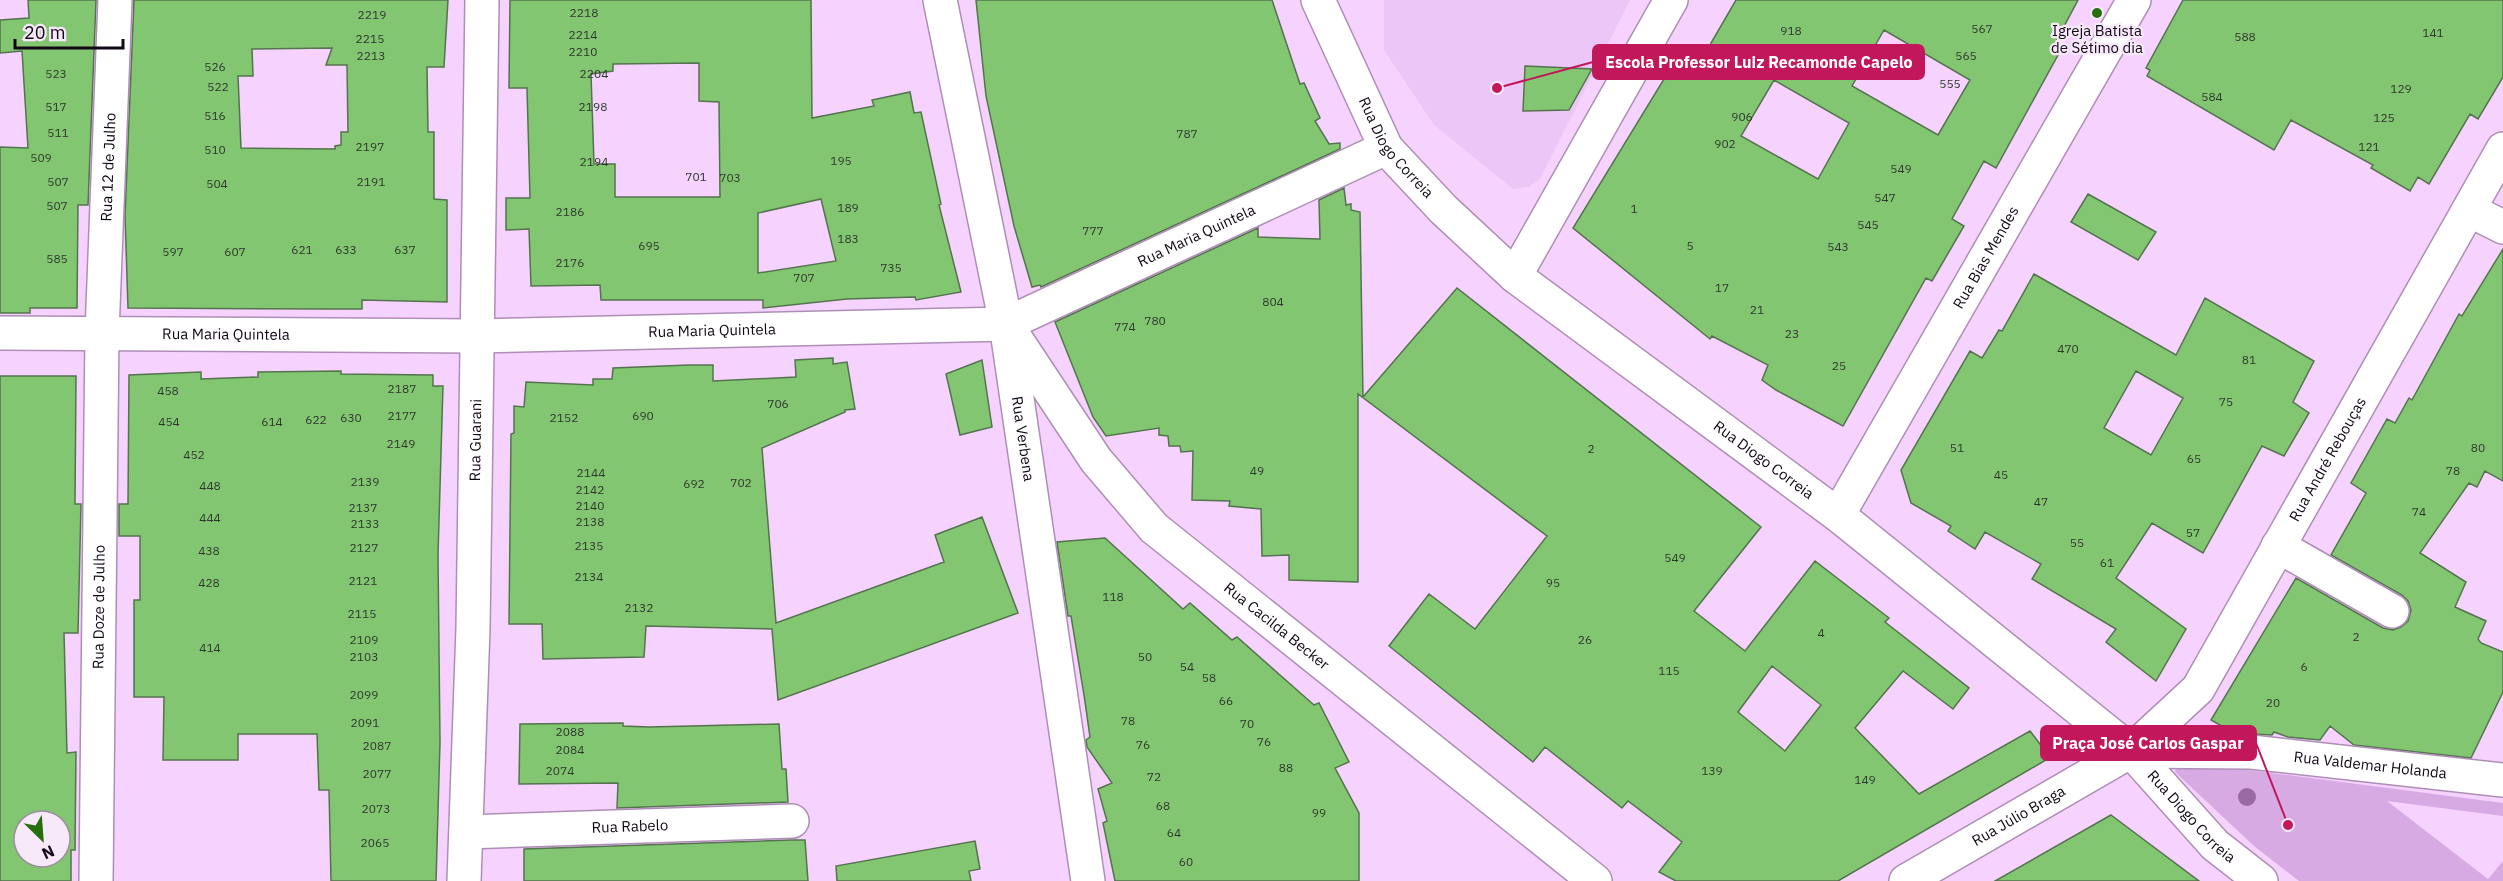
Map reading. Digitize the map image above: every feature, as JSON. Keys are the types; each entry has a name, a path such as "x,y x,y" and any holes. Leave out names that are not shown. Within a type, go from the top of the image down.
{"street":[{"name":"Rua 12 de Julho","path":"102,333 115,0"},
{"name":"Rua Guarani","path":"464,881 478,336 482,0"},
{"name":"Rua Verbena","path":"940,0 1005,324 1088,881"},
{"name":"Rua Diogo Correia","path":"1318,0 1386,148 1443,209 1515,276 1838,515 2131,751 2215,845 2261,881"},
{"path":"1515,276 1671,0"},
{"name":"Rua Bias Mendes","path":"1838,515 2134,0"},
{"name":"Rua Maria Quintela","path":"0,333 478,336 1005,324 1386,148"},
{"name":"Rua André Rebouças","path":"2131,751 2198,689 2503,149"},
{"path":"2469,210 2503,227"},
{"name":"Rua Cacilda Becker","path":"1005,324 1096,460 1154,528 1595,881"},
{"name":"Rua Doze de Julho","path":"96,881 102,333"},
{"path":"2278,546 2392,611"},
{"name":"Rua Valdemar Holanda","path":"2131,751 2251,752 2503,780"},
{"name":"Rua Júlio Braga","path":"1906,881 2131,751"},
{"name":"Rua Rabelo","path":"466,832 792,820"}],"shaded area":[{"path":"1384,0 1630,0 1540,179 1528,187 1513,189 1434,125 1384,50"},
{"path":"2179,761 2503,803 2503,816 2387,801 2488,879 2503,861 2503,881 2299,881 2254,846 2175,772"}],"building":[{"path":"28,0 96,0 88,205 78,205 77,308 30,308 30,313 0,313 0,147 28,148 22,51 0,53 0,20 29,18"},
{"path":"134,0 448,0 444,67 427,67 428,132 434,132 434,199 447,200 447,302 362,300 362,309 128,308 125,215","holes":["332,48 326,65 347,65 348,132 341,132 341,145 335,146 335,149 241,148 238,76 253,76 252,49"]},
{"path":"510,0 811,0 812,118 874,106 872,100 910,92 914,113 921,112 941,204 939,205 961,292 916,300 915,297 847,299 763,308 763,300 601,300 600,285 531,286 529,229 506,230 506,198 530,198 527,88 509,88","holes":["699,63 699,101 719,102 720,197 615,197 615,164 594,164 591,74 613,71 613,64","821,199 836,261 758,273 758,213"]},
{"path":"976,0 1272,0 1300,84 1304,83 1320,118 1315,121 1329,144 1340,143 1340,149 1041,287 1040,285 1032,287 1014,226 986,96"},
{"path":"1736,0 2078,0 2051,51 2058,55 1996,168 1984,161 1952,219 1964,226 1932,281 1926,278 1843,426 1762,380 1768,365 1712,336 1710,339 1573,228 1675,61 1700,75 1711,43","holes":["1884,30 1970,80 1938,135 1852,86","1774,80 1849,123 1818,179 1741,136"]},
{"path":"2183,0 2503,0 2503,77 2478,119 2470,114 2429,184 2418,177 2410,191 2371,168 2373,165 2291,120 2274,150 2147,76 2150,70 2146,68"},
{"path":"1525,66 1592,69 1569,110 1523,111"},
{"path":"1344,188 1346,205 1351,204 1351,210 1360,212 1363,397 1457,288 1761,527 1694,611 1745,651 1815,561 1889,618 1885,622 1969,688 1953,709 1903,671 1855,728 1919,794 2030,731 2040,744 2046,760 1838,881 1676,881 1659,872 1682,842 1628,801 1622,808 1545,747 1533,762 1389,646 1429,594 1475,629 1547,536 1358,394 1358,582 1289,580 1289,555 1262,556 1261,509 1229,506 1230,501 1192,500 1193,451 1181,452 1180,446 1169,446 1168,436 1159,435 1159,428 1106,436 1093,417 1055,322 1258,228 1258,237 1320,239 1319,200","holes":["1772,666 1821,705 1785,751 1738,712"]},
{"path":"2088,194 2156,232 2138,260 2071,222"},
{"path":"2503,249 2503,481 2485,471 2477,487 2469,483 2420,553 2466,582 2455,607 2486,621 2478,639 2481,643 2503,652 2503,692 2471,758 2354,745 2330,726 2320,740 2288,737 2274,732 2272,735 2234,733 2211,720 2296,578 2383,628 2393,630 2408,621 2411,610 2408,601 2402,595 2331,555 2366,493 2351,483 2387,419 2395,423 2409,398 2412,400 2459,314 2462,316"},
{"path":"2034,274 2176,355 2205,298 2314,361 2293,402 2309,413 2284,456 2262,446 2203,553 2152,523 2116,578 2186,629 2156,681 2106,642 2116,629 2032,579 2041,564 1985,532 1975,549 1948,531 1951,526 1911,503 1901,470 1970,351 1982,358 1999,330 2002,331","holes":["2136,371 2183,398 2151,455 2104,428"]},
{"path":"833,358 833,364 847,362 855,409 845,410 845,412 762,448 776,623 944,562 935,535 982,517 1018,613 778,700 772,629 646,626 644,657 543,659 542,624 509,624 511,434 514,433 514,406 524,407 526,382 593,385 593,379 612,379 613,368 689,365 713,365 713,381 796,377 795,360"},
{"path":"982,360 992,427 960,435 946,374"},
{"path":"341,371 341,374 433,375 433,386 443,386 438,555 440,742 436,881 331,881 329,790 319,790 317,734 238,734 238,760 163,760 164,697 134,697 134,600 140,600 140,536 119,536 119,504 128,504 129,375 201,372 201,379 258,377 258,372"},
{"path":"0,376 76,376 75,504 81,504 78,633 64,633 67,753 76,752 75,850 72,850 72,809 12,809 12,869 71,869 71,881 0,881"},
{"path":"1105,538 1183,609 1190,603 1232,640 1237,637 1314,705 1319,703 1349,762 1335,768 1359,813 1359,881 1115,881 1103,823 1107,821 1098,789 1112,783 1087,747 1086,740 1090,737 1084,695 1071,616 1068,616 1057,542"},
{"path":"623,723 623,726 649,727 779,724 782,769 786,769 788,802 617,808 618,783 519,784 520,724"},
{"path":"2111,815 2199,881 1995,881"},
{"path":"805,840 808,881 524,881 524,849"},
{"path":"975,841 980,869 969,871 971,881 837,881 836,866"}],"place":[{"name":"Igreja Batista de Sétimo dia","path":"2097,13"},
{"name":"Escola Professor Luiz Recamonde Capelo","path":"1497,88"},
{"name":"Praça José Carlos Gaspar","path":"2288,825"}]}
